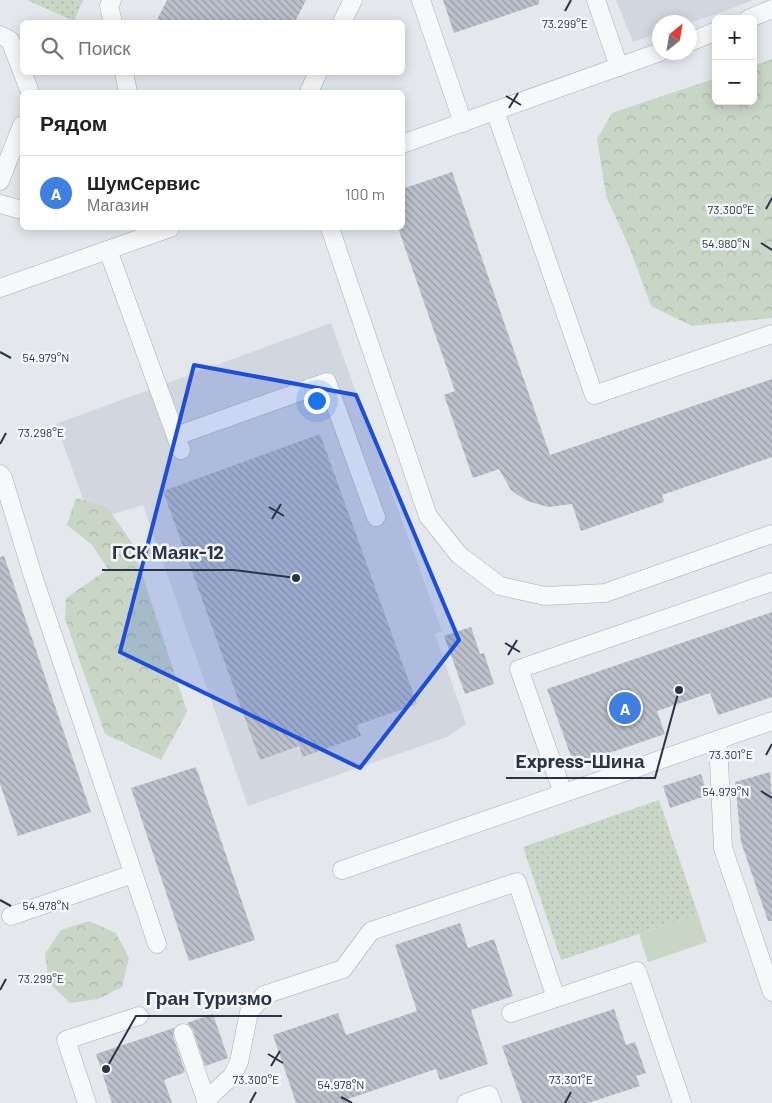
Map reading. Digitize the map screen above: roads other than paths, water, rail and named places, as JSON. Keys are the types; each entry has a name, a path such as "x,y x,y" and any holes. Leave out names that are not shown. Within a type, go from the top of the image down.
{"lane":[{"path":"112,0 109,6 112,20"},
{"path":"343,20 353,0"},
{"path":"421,0 463,123"},
{"path":"596,0 619,67"},
{"path":"757,15 772,9"},
{"path":"697,39 712,33"},
{"path":"0,36 10,40 20,66"},
{"path":"405,143 652,55"},
{"path":"23,75 29,90"},
{"path":"125,75 128,90"},
{"path":"310,90 317,75"},
{"path":"495,111 594,395 772,334"},
{"path":"0,181 20,130"},
{"path":"0,204 20,209"},
{"path":"0,288 164,230"},
{"path":"331,230 428,516 459,555 500,586 545,596 605,593 772,534"},
{"path":"108,250 179,443 327,382 376,517"},
{"path":"0,474 4,478 33,576 157,944"},
{"path":"563,794 519,669 772,582"},
{"path":"342,870 772,721"},
{"path":"718,740 723,848 772,992"},
{"path":"11,916 133,874"},
{"path":"183,1033 206,1102 232,1076 239,1062 249,1012 264,995 343,969 371,931 517,882 556,998"},
{"path":"512,1013 637,970 682,1103"},
{"path":"87,1103 66,1040 139,1016"},
{"path":"466,1103 489,1095 492,1103"}],"place":[{"name":"ГСК Маяк-12","path":"296,578"},
{"name":"Express-Шина","path":"679,690"},
{"name":"ШумСервис","path":"625,708"},
{"name":"Гран Туризмо","path":"106,1069"}]}
